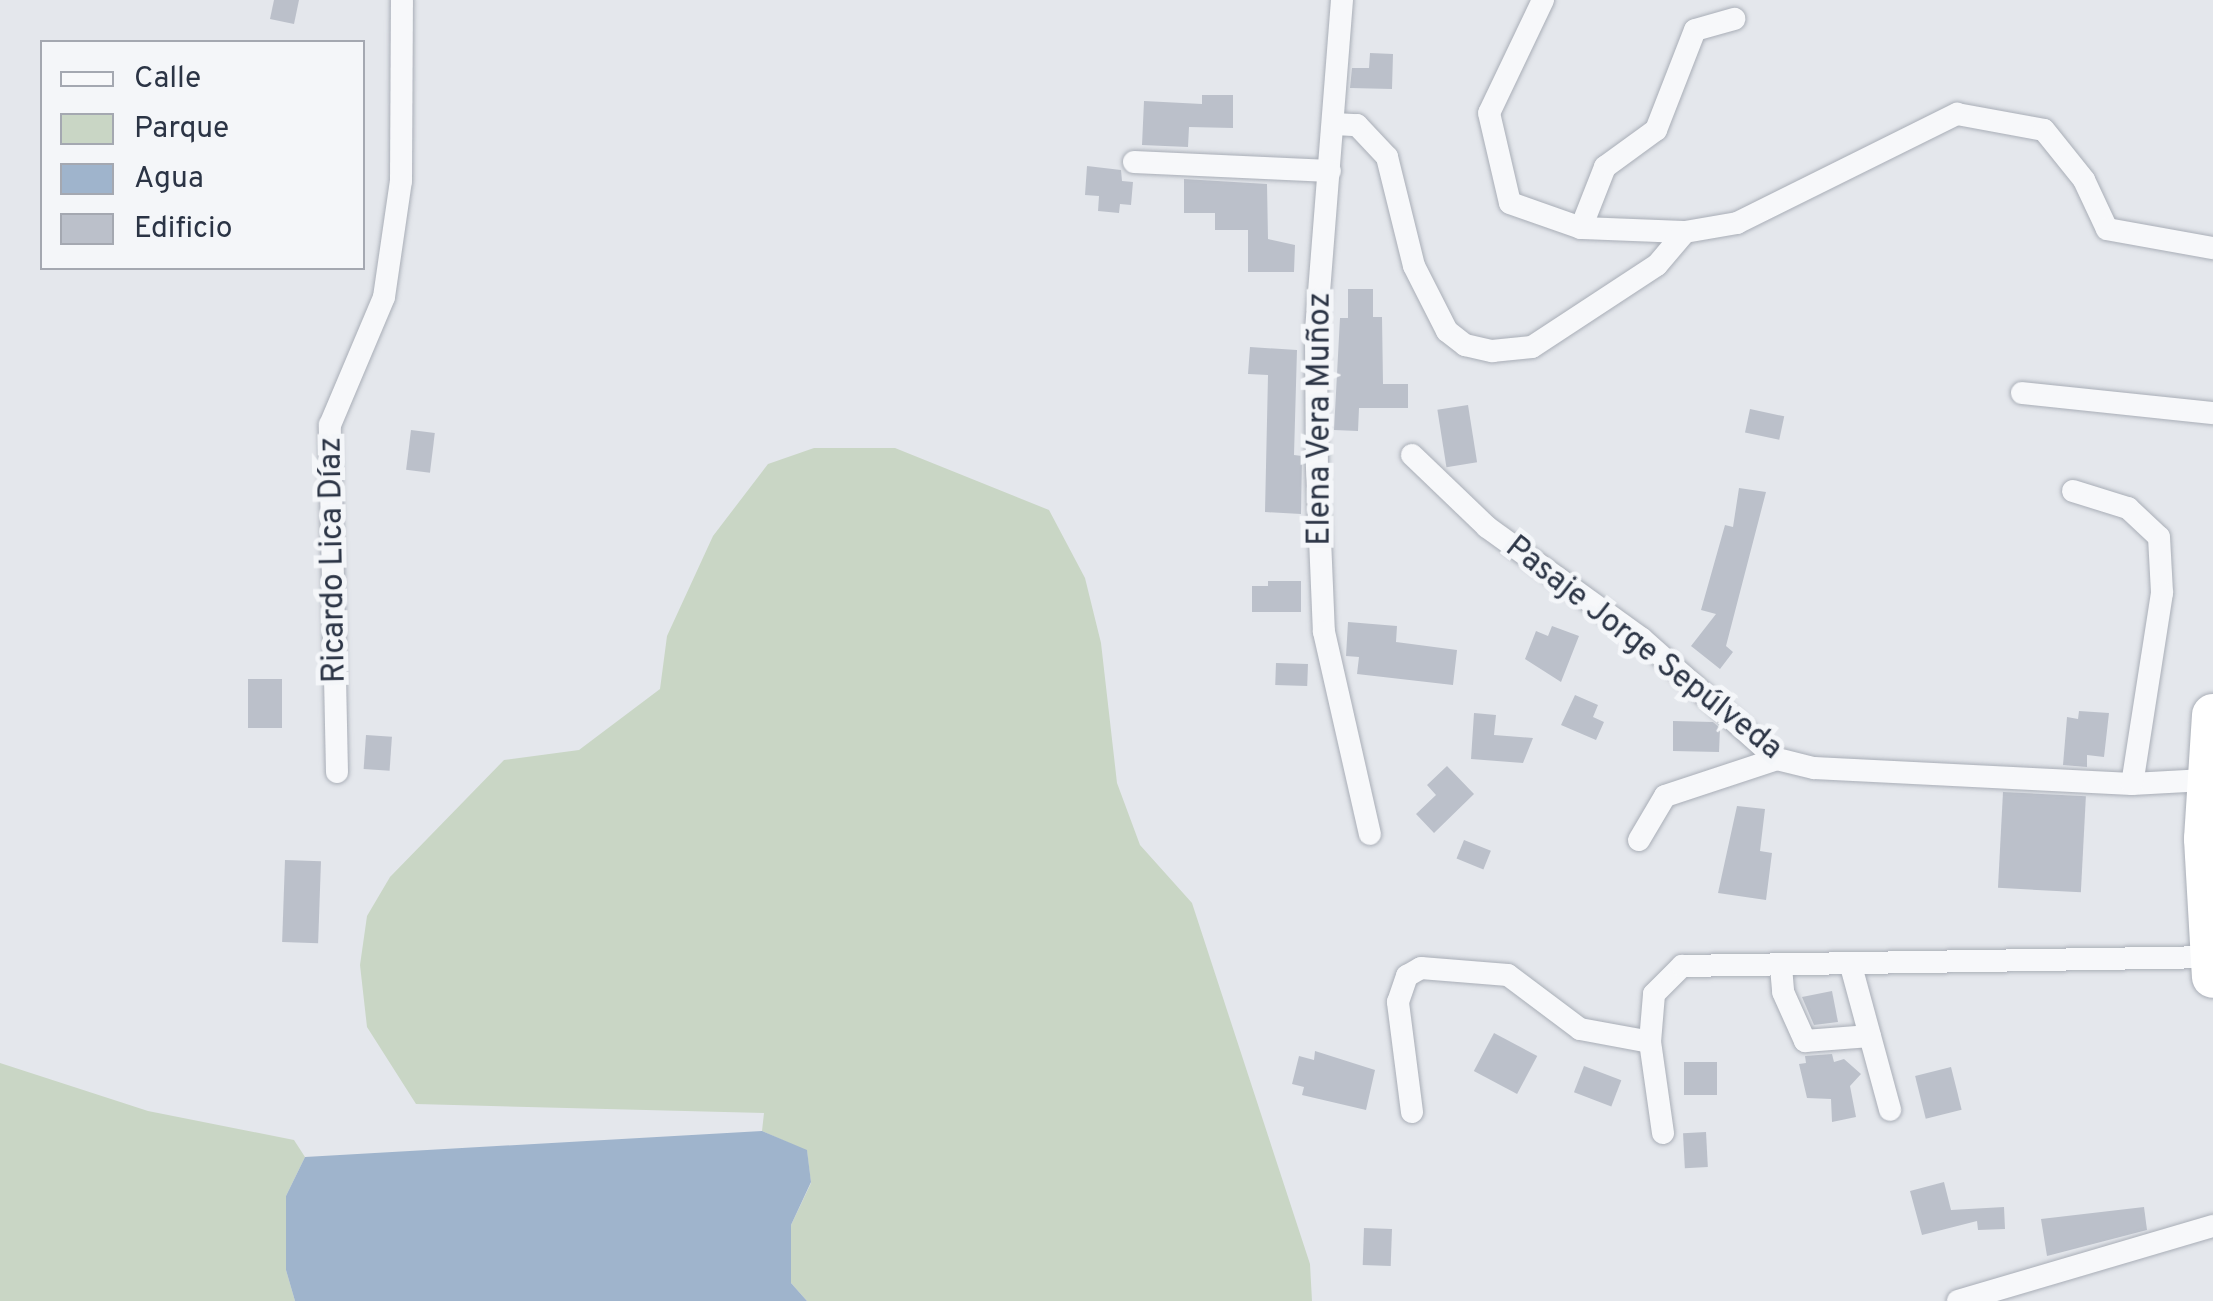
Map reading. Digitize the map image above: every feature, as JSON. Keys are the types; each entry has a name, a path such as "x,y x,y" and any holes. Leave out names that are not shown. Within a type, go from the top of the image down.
{"highway":[{"path":"2212,967 2205,780 2213,715"}],"street":[{"name":"Ricardo Lica Díaz","path":"337,772 330,425 384,297 401,181 402,0"},
{"name":"Elena Vera Muñoz","path":"1342,0 1316,334 1324,632 1370,834"},
{"path":"1542,0 1489,113 1510,203 1581,228 1685,232 1737,223 1956,114 2044,130 2084,180 2108,229 2213,248"},
{"path":"1581,228 1605,167 1656,130 1695,30 1734,19"},
{"path":"1334,124 1357,125 1378,141 1394,173 1414,266 1435,313 1465,345 1492,351 1532,347 1657,264 1685,232"},
{"path":"1134,162 1330,171"},
{"path":"2022,393 2213,413"},
{"name":"Pasaje Jorge Sepúlveda","path":"1412,455 1486,528 1641,638 1777,759 1814,768 2132,784 2205,780"},
{"path":"2073,491 2128,508 2159,537 2162,593 2132,784"},
{"path":"1639,840 1665,796 1777,759"},
{"path":"1851,966 1890,1110"},
{"path":"1664,1133 1650,1042 1654,994 1674,970 1851,966 2212,967"},
{"path":"1781,967 1783,992 1806,1041 1870,1036"},
{"path":"1412,1112 1398,1002 1407,976 1421,968 1508,975 1580,1029 1650,1042"},
{"path":"1958,1301 2213,1226"}],"green space":[{"path":"814,448 895,448 1049,510 1085,578 1101,643 1117,783 1140,845 1192,903 1310,1264 1312,1301 807,1301 791,1283 791,1225 811,1183 807,1151 762,1131 764,1113 416,1104 367,1027 360,965 367,916 390,877 504,760 579,750 660,689 667,636 713,536 768,464"},
{"path":"0,1063 148,1111 294,1140 305,1157 286,1196 286,1270 295,1301 0,1301"}],"water":[{"path":"762,1131 807,1150 811,1182 791,1225 791,1283 807,1301 295,1301 286,1270 286,1196 305,1157"}],"building":[{"path":"274,0 299,0 294,24 270,19"},
{"path":"1370,53 1393,54 1392,89 1350,88 1352,68 1369,68"},
{"path":"1202,95 1233,95 1233,128 1189,127 1188,147 1142,145 1144,101 1202,104"},
{"path":"1087,166 1121,170 1122,181 1133,182 1131,205 1120,204 1119,213 1098,211 1099,196 1085,195"},
{"path":"1184,179 1267,184 1268,239 1295,245 1294,272 1248,272 1248,230 1215,230 1215,213 1184,213"},
{"path":"1348,289 1373,289 1373,317 1382,317 1383,384 1408,384 1408,408 1359,408 1358,431 1334,430 1340,318 1348,318"},
{"path":"1250,347 1297,350 1294,455 1302,456 1301,514 1265,512 1268,375 1248,374"},
{"path":"1468,405 1477,462 1446,467 1437,410"},
{"path":"1750,409 1784,416 1779,440 1745,432"},
{"path":"411,430 435,433 430,473 406,470"},
{"path":"1739,488 1766,492 1726,646 1733,652 1720,669 1691,646 1716,614 1701,610 1725,525 1733,527"},
{"path":"1268,581 1301,581 1301,612 1252,612 1252,586 1268,586"},
{"path":"1348,622 1397,626 1396,642 1457,650 1453,685 1357,674 1359,657 1346,656"},
{"path":"1552,626 1579,636 1561,682 1525,659 1536,631 1548,636"},
{"path":"1276,663 1308,664 1307,686 1275,685"},
{"path":"248,679 282,679 282,728 248,728"},
{"path":"1575,695 1598,705 1593,717 1604,722 1596,740 1561,725"},
{"path":"2079,711 2109,713 2104,757 2087,755 2087,767 2063,765 2067,717 2078,719"},
{"path":"1474,713 1496,715 1494,735 1533,738 1523,763 1471,759"},
{"path":"1673,721 1713,722 1720,728 1719,752 1673,751"},
{"path":"366,735 392,737 390,771 364,769"},
{"path":"1447,766 1474,794 1434,833 1416,814 1436,795 1427,785"},
{"path":"2003,792 2086,796 2081,892 1998,888"},
{"path":"1737,806 1765,809 1760,851 1772,853 1766,900 1718,893"},
{"path":"1464,840 1491,851 1483,869 1457,859"},
{"path":"285,860 321,861 318,943 282,942"},
{"path":"1832,991 1838,1022 1814,1025 1802,997"},
{"path":"1494,1033 1537,1056 1517,1094 1474,1071"},
{"path":"1315,1051 1375,1070 1366,1110 1302,1095 1304,1087 1292,1084 1299,1056 1314,1060"},
{"path":"1832,1054 1834,1062 1844,1059 1861,1074 1850,1086 1856,1117 1832,1122 1831,1099 1807,1098 1799,1064 1806,1063 1805,1056"},
{"path":"1684,1062 1717,1062 1717,1095 1684,1095"},
{"path":"1584,1066 1621,1080 1611,1106 1574,1092"},
{"path":"1951,1067 1962,1110 1926,1119 1915,1076"},
{"path":"1706,1132 1708,1167 1685,1168 1683,1133"},
{"path":"1944,1182 1951,1210 2004,1207 2005,1229 1978,1230 1977,1221 1922,1235 1910,1191"},
{"path":"2144,1207 2147,1230 2047,1256 2041,1219"},
{"path":"1364,1228 1392,1229 1391,1266 1363,1265"}]}
